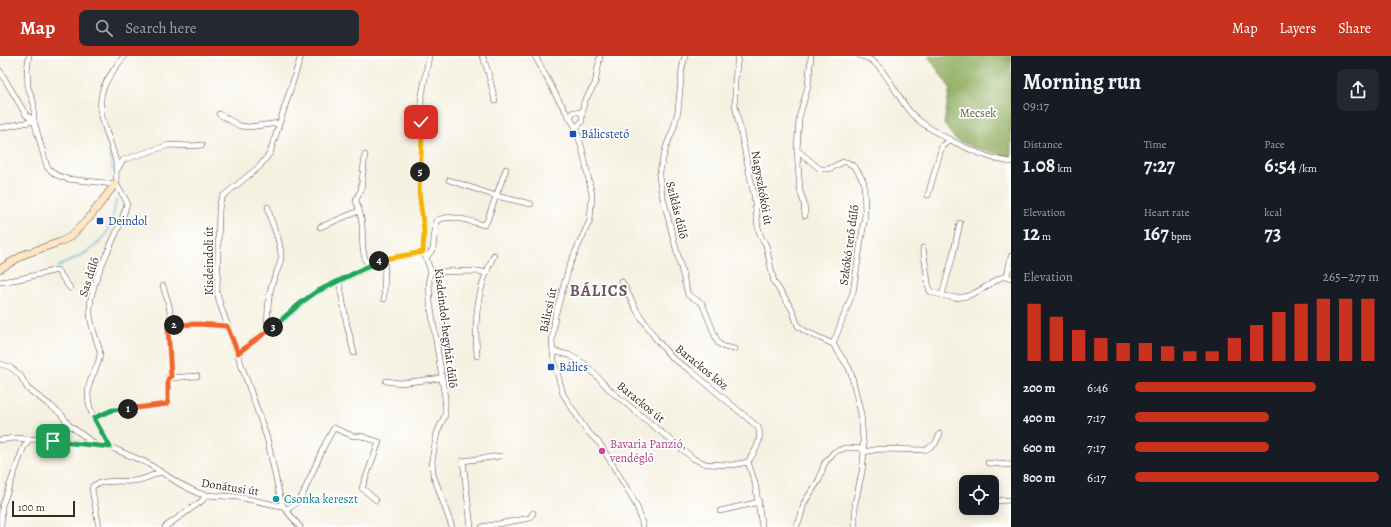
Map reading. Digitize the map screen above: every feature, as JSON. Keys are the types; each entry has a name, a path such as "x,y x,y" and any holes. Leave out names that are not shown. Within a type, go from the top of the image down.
{"street":[{"path":"29,56 27,70 28,87 34,104 34,121 47,167 56,175 68,179 115,184"},
{"path":"0,268 26,254 70,237 89,218 115,184 116,171 114,154 102,116 100,99 108,80 124,56"},
{"name":"Kisdeindoli út","path":"285,508 280,497 267,438 238,353 227,326 217,292 219,210 220,202 223,196 259,167 268,157 274,143 301,56"},
{"name":"Kisdeindol-hegyhát dűlő","path":"429,56 421,100 422,138 419,192 424,230 423,252 431,272 429,278 430,302 445,398 444,415 437,433 432,460 433,474 452,527"},
{"path":"482,56 485,61 495,101"},
{"name":"Bálicsi út","path":"535,56 576,128 592,195 592,212 590,220 570,264 554,316 552,350 554,362 563,394 586,430 600,444 632,497 638,509 642,527"},
{"path":"576,128 583,120 582,114 584,102 595,84 600,56"},
{"name":"Sziklás dűlő","path":"685,56 682,69 678,111 673,130 666,147 659,177 688,295 702,303 718,343 724,347 734,349"},
{"name":"Nagyszkókói út","path":"738,56 734,105 754,195 758,227 761,237 766,245 774,282 792,309 798,326 832,344 849,368 852,377 861,414 864,452 862,472 854,503 855,527"},
{"path":"805,216 804,203 800,191 796,150 799,118 808,86 811,56"},
{"path":"860,56 867,57 877,65 910,112 936,131 974,151 1003,161 1011,162"},
{"path":"0,72 26,115 34,121"},
{"path":"570,118 574,112 579,112 582,114"},
{"path":"219,114 240,126 279,123"},
{"path":"0,128 34,121"},
{"path":"928,195 942,146 951,140"},
{"path":"116,171 123,160 160,147 169,145 202,145"},
{"name":"Szkókó tető dűlő","path":"796,150 820,169 829,169 843,162 848,162 855,167 864,182 865,215 853,292 832,344"},
{"path":"365,155 361,190 356,200 362,225 362,248 364,258 368,266"},
{"path":"426,258 433,249 436,221 442,218 457,218 484,225 487,221 506,169"},
{"path":"449,180 496,196 530,204"},
{"name":"Sas dűlő","path":"110,447 94,418 87,397 90,380 98,364 100,352 89,311 93,290 126,206 126,200 115,184"},
{"path":"267,331 270,290 281,258 279,245 269,216 268,207"},
{"path":"320,227 359,211"},
{"path":"942,295 960,223"},
{"path":"923,248 929,289 931,292 953,298 964,297 978,291 1000,278 1009,277 1011,256"},
{"path":"238,353 316,292 338,280 385,259 423,252"},
{"path":"477,356 475,331 477,308 486,273 494,255"},
{"path":"384,299 385,259"},
{"path":"0,282 57,270 70,288"},
{"path":"431,272 478,271 486,273"},
{"path":"338,280 354,353"},
{"name":"Barackos köz","path":"622,282 637,311 648,328 672,358 690,370 758,427 760,433 758,447 748,462"},
{"path":"163,286 169,305 172,325"},
{"path":"94,418 112,410 167,404 168,379 171,377 168,327 172,325 198,324 227,326"},
{"name":"Barackos út","path":"552,350 568,355 585,364 612,392 694,459 706,464 732,465 748,462"},
{"path":"0,364 10,367 20,375 28,389 52,406 61,414 69,425 96,446"},
{"path":"171,377 197,376"},
{"path":"386,381 400,383 442,378"},
{"path":"300,527 285,508 294,505 302,496 325,444 334,428 353,436 361,436 379,442 362,488 376,500"},
{"path":"796,527 800,519 804,503 819,480 824,464 834,452 845,448 861,448 864,452 879,449 925,450 935,444 940,434"},
{"name":"Donátusi út","path":"0,440 9,438 29,439 72,442 110,447 147,463 190,489 206,495 238,497 285,508"},
{"path":"1,527 1,506 23,449 29,439"},
{"path":"471,527 463,461 500,456"},
{"path":"748,462 755,482 762,527"},
{"path":"988,463 1011,465"},
{"path":"99,527 92,489 93,486 100,483 134,481 160,472"},
{"path":"165,527 203,500 206,495"},
{"path":"999,501 1011,500"},
{"path":"720,511 759,502"},
{"path":"482,527 530,518 533,513"}],"green space":[{"name":"Mecsek","path":"928,56 1011,56 1011,157 973,147 955,139 944,124 950,88"}],"waterway":[{"path":"110,152 113,171"},
{"path":"58,267 82,255 99,243 105,236 110,226 116,200"}],"place":[{"name":"Bálicstető","path":"573,134"},
{"name":"Deindol","path":"100,221"},
{"name":"Bálics","path":"551,367"},
{"name":"Bavaria Panzió, vendéglő","path":"602,451"},
{"name":"Csonka kereszt","path":"276,499"}],"district":[{"name":"BÁLICS","path":"599,290"}],"route":[{"path":"53,441 110,447 94,418 112,410 167,404 168,378 171,377 168,327 172,325 187,326 198,324 227,326 238,353 316,292 338,280 385,259 423,252 424,230 419,192 422,138 421,122"}]}
